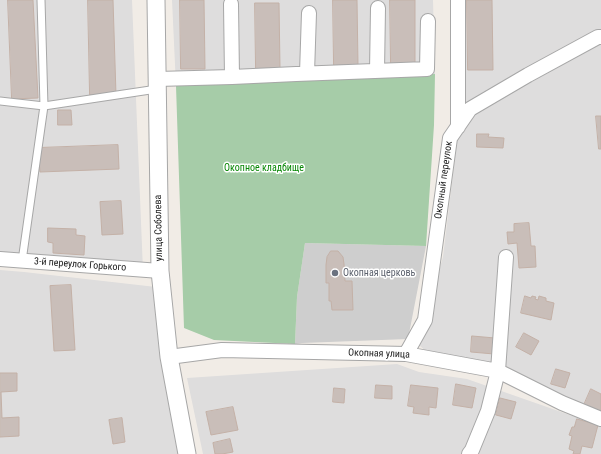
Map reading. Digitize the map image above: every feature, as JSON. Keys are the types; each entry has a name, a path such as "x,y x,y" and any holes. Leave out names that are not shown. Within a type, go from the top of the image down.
{"street":[{"name":"улица Соболева","path":"156,0 160,271 169,357 187,454"},
{"path":"458,0 458,126"},
{"path":"231,4 232,77"},
{"path":"376,71 378,8"},
{"path":"307,73 308,13"},
{"path":"157,84 232,77 427,69 428,21"},
{"name":"Окопный переулок","path":"406,354 425,320 450,138 470,109 598,37 601,37"},
{"path":"469,454 488,411 498,371 506,257"},
{"name":"3-й переулок Горького","path":"0,259 160,271"},
{"name":"Окопная улица","path":"169,357 222,350 406,354 498,371 562,403 601,418"}],"lane":[{"path":"22,261 44,106 41,0"},
{"path":"0,101 44,106 157,84"}],"shaded area":[{"path":"0,0 132,0 143,271 0,258"},
{"path":"172,0 433,0 435,74 176,86"},
{"path":"462,0 601,0 601,416 488,369 433,358 418,344 443,257 457,140 463,71"},
{"path":"305,243 426,246 408,339 295,344 297,297"},
{"path":"0,270 156,287 180,454 0,454"},
{"path":"397,364 419,372 467,379 601,426 601,454 203,454 187,378"}],"green space":[{"name":"Окопное кладбище","path":"435,74 434,125 426,246 305,243 297,297 295,344 214,340 184,328 176,86"}],"building":[{"path":"8,0 33,0 38,98 12,99"},
{"path":"88,0 113,0 116,95 90,95"},
{"path":"180,0 204,0 205,69 181,69"},
{"path":"333,0 357,0 358,66 334,66"},
{"path":"390,0 415,0 415,65 391,65"},
{"path":"467,0 492,0 493,70 468,70"},
{"path":"255,3 279,3 280,69 256,69"},
{"path":"58,110 71,110 72,125 58,125"},
{"path":"596,116 601,116 601,149 599,149"},
{"path":"477,134 489,134 488,137 504,138 503,148 477,147"},
{"path":"118,145 119,169 40,172 38,148"},
{"path":"121,201 123,234 102,235 100,202"},
{"path":"529,223 531,246 535,246 536,267 519,268 517,243 508,244 507,232 514,232 514,224"},
{"path":"48,228 76,229 76,235 85,236 84,255 53,253 53,243 48,242"},
{"name":"Окопная церковь","path":"331,251 338,251 343,257 345,281 352,281 353,310 332,310 331,301 329,301 329,283 326,283 327,257"},
{"path":"71,285 75,350 54,351 50,286"},
{"path":"525,296 531,298 532,296 536,297 535,299 538,300 539,296 546,298 546,301 554,303 551,320 521,313"},
{"path":"524,333 539,341 531,355 516,347"},
{"path":"472,336 495,338 494,354 471,352"},
{"path":"556,369 570,373 565,388 551,384"},
{"path":"0,373 17,373 17,391 1,392 2,418 19,417 19,436 0,437"},
{"path":"456,384 476,388 472,408 453,405"},
{"path":"376,385 392,386 392,399 375,398"},
{"path":"411,385 438,388 436,408 429,407 429,415 413,413 414,407 408,406"},
{"path":"334,388 345,389 344,403 333,402"},
{"path":"591,389 601,394 601,412 584,405"},
{"path":"500,398 516,402 511,419 496,415"},
{"path":"233,407 238,430 211,435 206,412"},
{"path":"122,418 125,442 113,444 109,420"},
{"path":"577,419 598,425 592,448 582,446 580,454 573,454 574,451 569,449 572,436 569,435"},
{"path":"230,439 233,452 215,454 213,443"}],"place":[{"name":"Окопная церковь","path":"335,273"}]}
